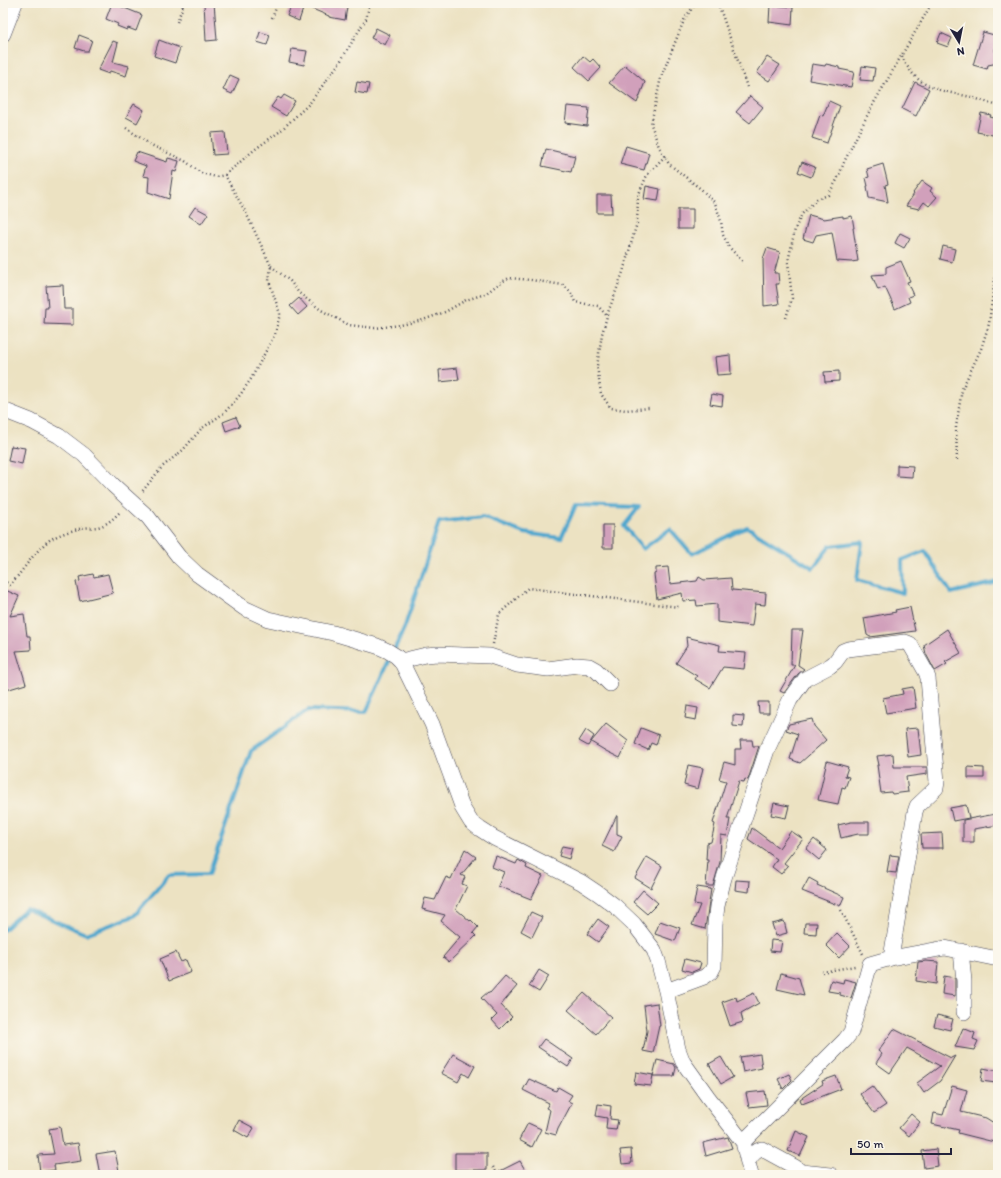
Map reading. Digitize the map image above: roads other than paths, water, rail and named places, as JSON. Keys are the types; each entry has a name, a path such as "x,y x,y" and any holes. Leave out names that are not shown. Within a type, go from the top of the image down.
{"street":[{"path":"3,34 15,3"},
{"path":"3,410 31,421 59,436 84,455 113,485 148,517 179,557 197,574 244,608 268,619 333,633 377,646 388,651 401,661 432,724 463,808 471,822 480,830 494,838 581,882 599,894 615,906 634,924 654,950 666,991 678,1049 683,1062 708,1098 743,1142 749,1168"},
{"path":"666,991 704,977 711,972 714,966 716,915 724,878 767,750 790,700 805,678 830,666 843,651 848,649 905,642 910,644 928,678 937,782 936,788 917,806 915,812 891,958"},
{"path":"401,661 426,655 438,654 490,656 517,665 548,669 577,665 589,666 596,670 610,684"},
{"path":"743,1142 845,1040 851,1032 870,964 937,948 945,948 998,959"},
{"path":"961,951 964,981 964,1012"},
{"path":"749,1168 752,1155 757,1150 762,1150 795,1167 801,1172 831,1175"}],"waterway":[{"path":"3,930 26,909 86,934 134,916 169,875 209,874 251,751 308,710 366,712 405,626 439,522 483,517 524,533 561,538 576,505 639,507 624,526 643,549 670,529 692,554 747,527 813,568 830,546 862,542 857,580 903,593 902,560 925,551 951,593 998,582"}]}
